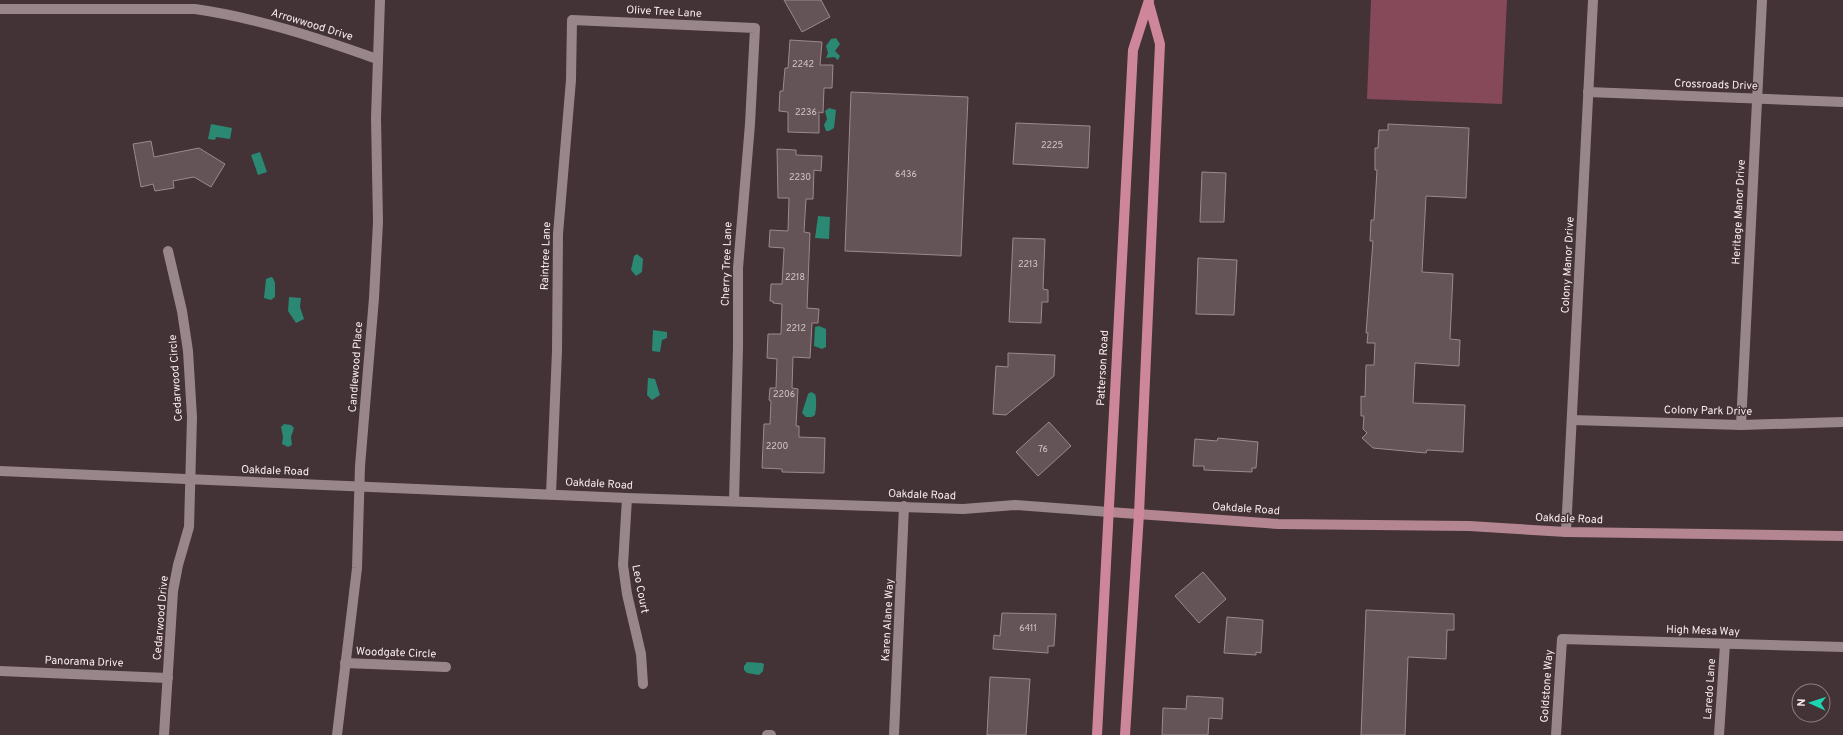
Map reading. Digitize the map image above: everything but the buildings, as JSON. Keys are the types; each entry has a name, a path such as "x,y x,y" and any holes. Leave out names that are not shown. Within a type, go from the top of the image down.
{"main road":[{"name":"Patterson Road","path":"1097,735 1133,50 1149,2"},
{"name":"Patterson Road","path":"1125,735 1139,514 1160,44 1149,2"},
{"name":"Oakdale Road","path":"1108,512 1278,524 1469,526 1566,532 1843,536"}],"street":[{"name":"Candlewood Place","path":"337,735 357,568 360,487 378,222 377,59 380,0"},
{"name":"Colony Manor Drive","path":"1566,532 1593,0"},
{"name":"Heritage Manor Drive","path":"1741,425 1762,0"},
{"name":"Arrowwood Drive","path":"0,9 196,9 222,12 291,30 377,59"},
{"name":"Olive Tree Lane","path":"572,20 754,28"},
{"name":"Raintree Lane","path":"551,494 557,351 558,234 571,80 572,20"},
{"name":"Cherry Tree Lane","path":"734,501 738,348 738,268 750,124 754,28"},
{"name":"Crossroads Drive","path":"1588,92 1843,102"},
{"name":"Cedarwood Circle","path":"168,251 182,311 188,351 192,417 191,480"},
{"name":"Colony Park Drive","path":"1572,420 1741,425 1843,422"},
{"name":"Oakdale Road","path":"0,471 627,498 962,509 1015,505 1108,512"},
{"name":"Cedarwood Drive","path":"164,735 174,591 178,565 189,527 191,480"},
{"name":"Leo Court","path":"627,498 623,565 627,594 641,654 643,684"},
{"name":"Karen Alane Way","path":"894,735 904,506"},
{"name":"High Mesa Way","path":"1562,639 1843,647"},
{"name":"Goldstone Way","path":"1556,735 1562,639"},
{"name":"Laredo Lane","path":"1719,735 1725,644"},
{"name":"Woodgate Circle","path":"345,663 446,667"},
{"name":"Panorama Drive","path":"0,671 168,678"}],"shaded area":[{"path":"1371,0 1507,0 1502,104 1367,99"},
{"path":"836,38 840,44 835,51 840,56 838,60 834,57 826,58 828,53 826,46 831,39"},
{"path":"829,108 836,110 834,128 826,131 824,125 827,119 825,111"},
{"path":"211,124 232,128 230,139 216,137 215,140 208,139"},
{"path":"260,152 267,172 258,175 251,155"},
{"path":"818,216 830,217 829,239 815,238"},
{"path":"637,254 643,259 642,272 636,276 631,270 634,256"},
{"path":"271,277 275,283 275,297 271,300 264,298 266,279"},
{"path":"289,297 301,298 300,307 304,319 296,323 288,311"},
{"path":"819,326 826,329 826,347 822,349 814,346 815,327"},
{"path":"653,330 667,332 667,338 662,340 660,352 652,351"},
{"path":"648,378 655,379 660,395 652,400 647,395"},
{"path":"811,392 816,396 815,415 812,417 806,417 802,413 808,394"},
{"path":"284,424 291,425 294,428 291,437 292,445 288,447 282,444 283,437 281,427"},
{"path":"747,662 764,664 763,671 759,675 747,673 744,670 744,666"}]}
